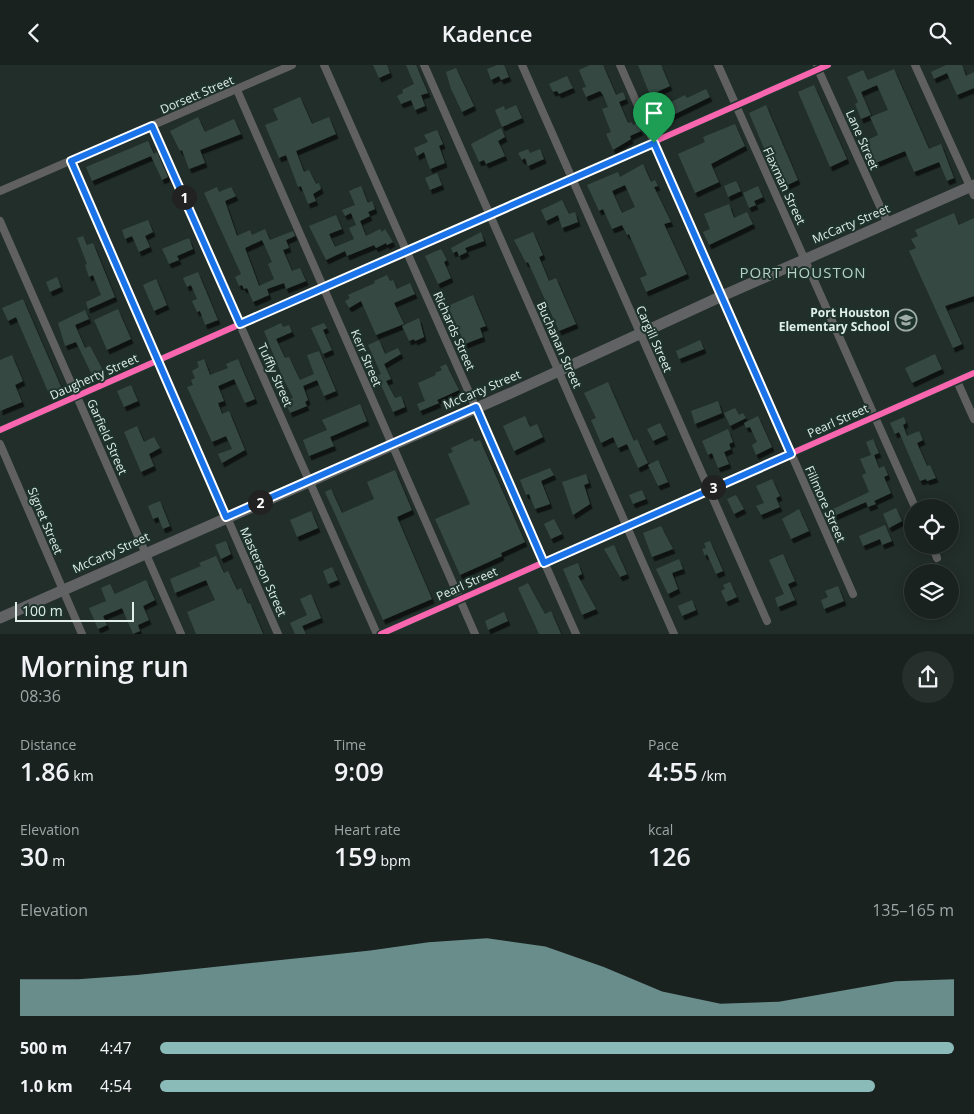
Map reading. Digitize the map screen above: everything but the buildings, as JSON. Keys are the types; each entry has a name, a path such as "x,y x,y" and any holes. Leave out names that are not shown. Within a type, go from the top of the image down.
{"main road":[{"name":"McCarty Street","path":"0,618 559,371 805,259 973,189"}],"street":[{"name":"Dorsett Street","path":"0,191 292,65"},
{"name":"Richards Street","path":"324,65 576,634"},
{"name":"Buchanan Street","path":"424,65 674,634"},
{"name":"Cargill Street","path":"522,65 767,621"},
{"name":"Fillmore Street","path":"620,65 853,594"},
{"name":"Flaxman Street","path":"718,65 735,107 911,499"},
{"name":"Daugherty Street","path":"0,430 654,143 735,107 817,67 828,65"},
{"path":"915,65 973,189"},
{"name":"Lane Street","path":"817,67 888,224"},
{"name":"Kerr Street","path":"237,90 475,634"},
{"name":"Tuffly Street","path":"152,126 377,634"},
{"name":"Masterson Street","path":"71,161 278,634"},
{"name":"Garfield Street","path":"0,221 181,634"},
{"name":"Pearl Street","path":"381,634 974,373"},
{"path":"957,381 974,419"},
{"name":"Signet Street","path":"0,444 82,634"},
{"path":"935,554 937,558"}],"cycle path":[{"path":"0,430 828,65"},
{"path":"381,634 974,373"}],"place":[{"name":"Port Houston Elementary School","path":"906,320"}],"district":[{"name":"PORT HOUSTON","path":"803,273"}],"route":[{"path":"152,126 240,324 324,289 406,251 654,143 791,454 544,563 476,407 226,517 71,161 152,126"}]}
